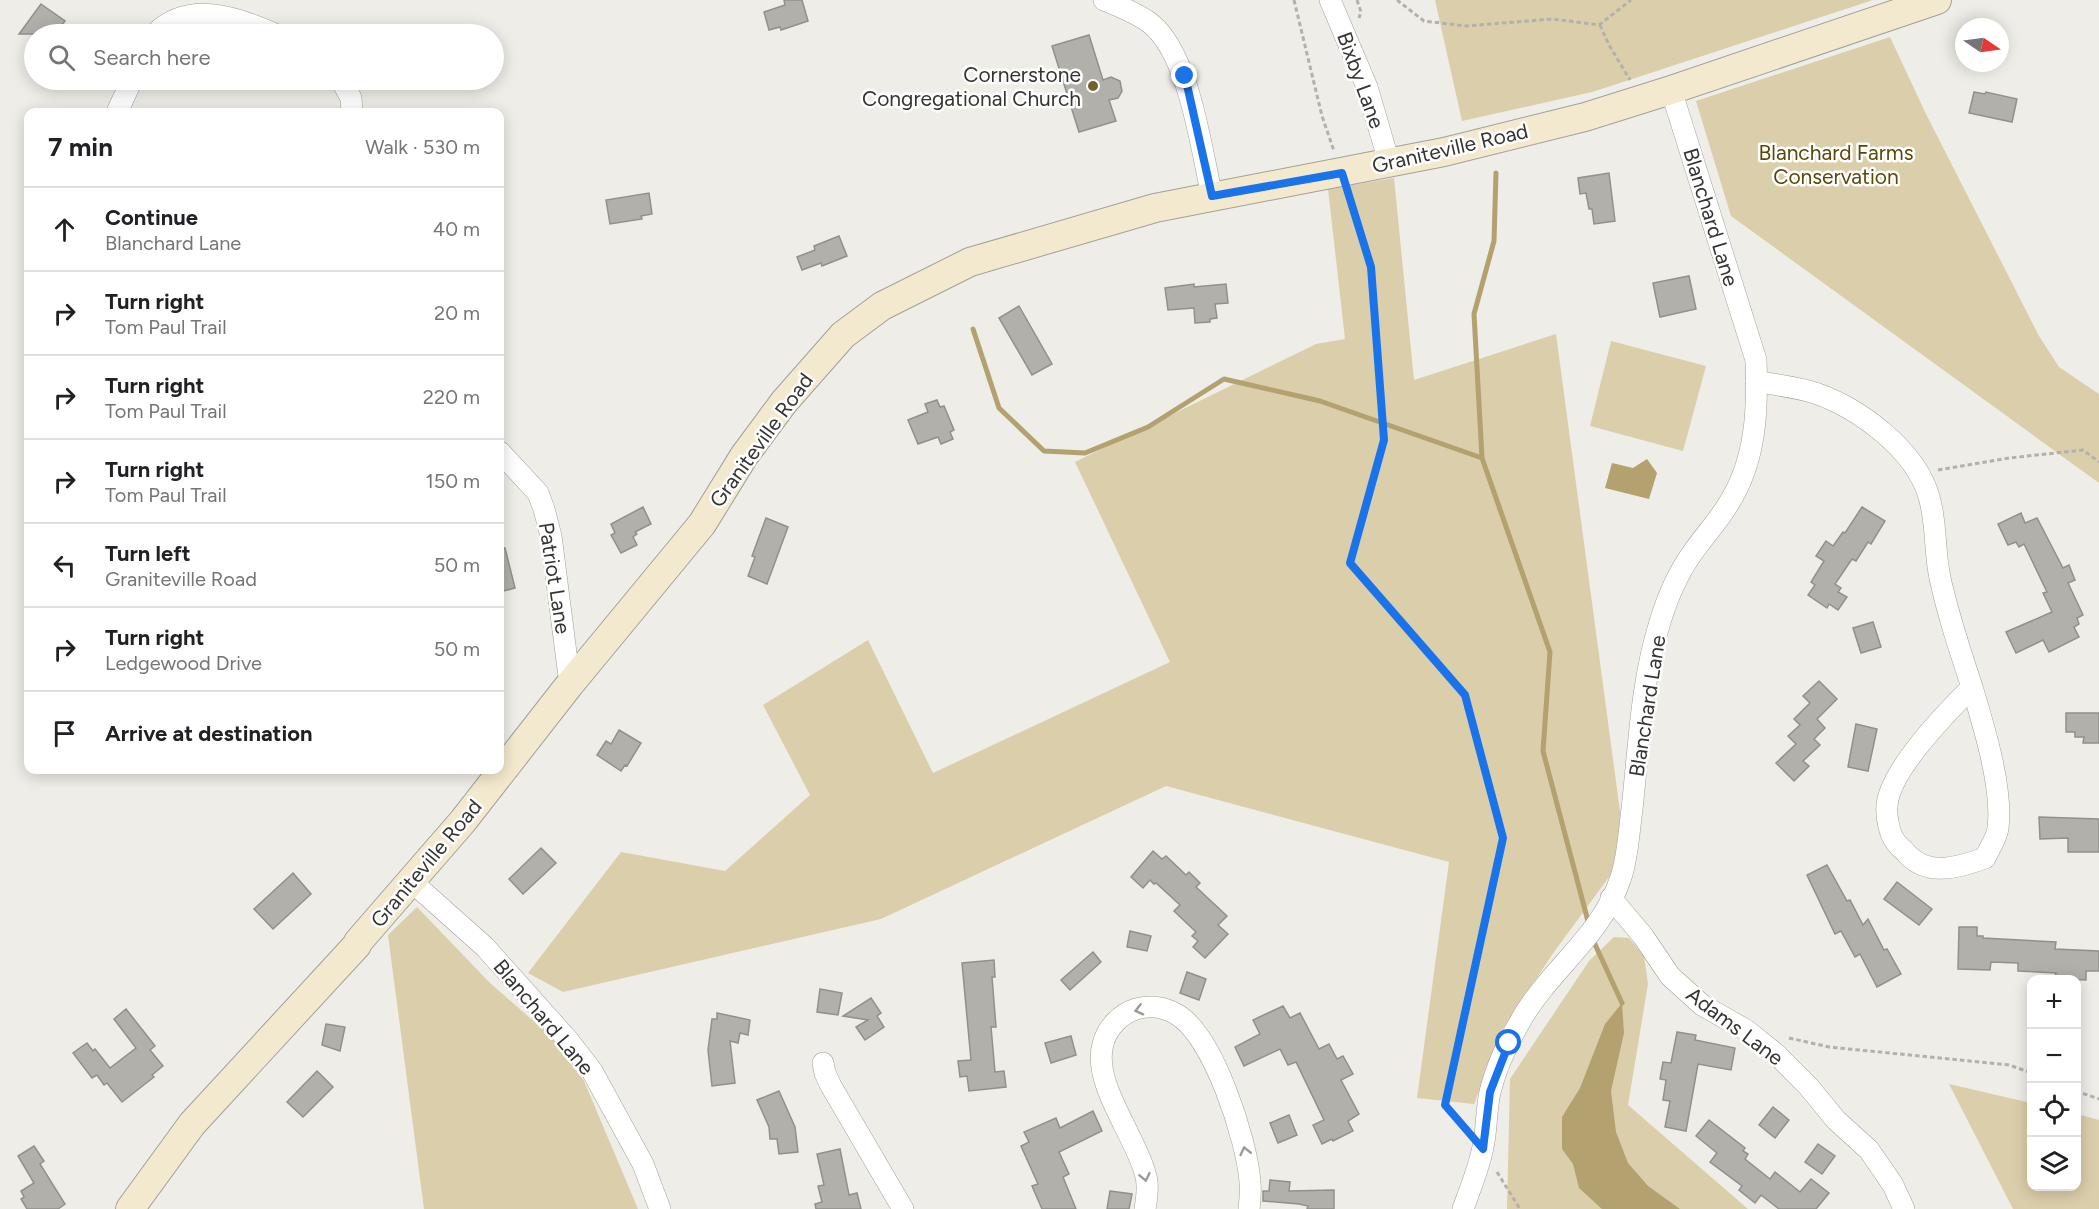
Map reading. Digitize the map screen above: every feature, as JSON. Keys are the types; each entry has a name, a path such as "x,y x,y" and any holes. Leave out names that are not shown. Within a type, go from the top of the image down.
{"main road":[{"name":"Graniteville Road","path":"504,769 570,684 702,524 744,456 784,402 849,331 882,306 970,262 1155,208 1466,147 1585,117 1937,0"},
{"name":"Graniteville Road","path":"130,1209 192,1124 357,945 463,821 500,774"}],"street":[{"path":"1104,0 1150,23 1176,57 1185,76 1212,196"},
{"name":"Bixby Lane","path":"1330,0 1367,87 1389,162"},
{"path":"164,24 176,18 201,13 225,14 250,24"},
{"path":"119,108 127,90"},
{"path":"347,90 351,98 352,108"},
{"name":"Blanchard Lane","path":"1463,1209 1483,1149 1490,1092 1509,1043 1539,993 1588,936 1621,877 1633,800 1649,661 1660,622 1674,584 1691,555 1731,502 1747,466 1753,437 1757,401 1756,360 1671,90"},
{"path":"1756,381 1814,393 1841,405 1877,427 1901,449 1929,495 1934,516 1940,576 1986,734 1998,800 1998,831 1985,858 1958,868 1934,869 1911,858 1894,841 1887,803 1896,780 1918,747 1942,717 1972,687"},
{"name":"Patriot Lane","path":"504,456 538,493 544,509 551,536 570,684"},
{"name":"Blanchard Lane","path":"411,881 485,947 592,1071 643,1164 660,1209"},
{"name":"Adams Lane","path":"1611,898 1643,936 1670,976 1702,1005 1746,1030 1776,1054 1808,1086 1836,1120 1869,1150 1893,1185 1904,1209"},
{"path":"1145,1209 1146,1173 1129,1131 1108,1090 1101,1060 1102,1046 1116,1021 1135,1009 1155,1007 1175,1013 1192,1027 1213,1062 1229,1100 1243,1144 1250,1181 1250,1209"},
{"path":"823,1063 831,1086 903,1209"}],"path":[{"path":"1294,0 1322,116 1371,267 1384,436 1350,563 1465,695 1503,838 1445,1105 1483,1149 1520,1209"},
{"path":"1397,0 1424,21 1466,26 1553,19 1599,25 1631,0"},
{"path":"1599,25 1642,99"},
{"path":"1918,474 2009,458 2083,450 2099,462"},
{"path":"1787,1038 1829,1047 2009,1065 2027,1072"},
{"path":"2081,1093 2099,1099"}],"green space":[{"path":"1435,0 1873,0 1592,92 1462,121"},
{"name":"Blanchard Farms Conservation","path":"1890,37 1925,112 2039,336 2059,367 2099,394 2099,483 1731,216 1696,101"},
{"path":"1394,178 1414,380 1556,334 1621,819 1612,873 1554,952 1502,1030 1474,1104 1417,1098 1449,862 1166,786 881,919 563,992 528,973 621,852 725,871 810,795 763,705 868,640 933,773 1170,662 1075,462 1316,344 1345,339 1328,189"},
{"path":"1611,341 1706,366 1683,451 1590,426"},
{"path":"417,907 490,983 553,1038 584,1081 638,1209 424,1209 388,935"},
{"path":"1614,937 1629,938 1644,956 1648,984 1628,1105 1748,1209 1507,1209 1510,1079 1589,961"},
{"path":"1949,1084 2027,1102 2027,1191 2081,1191 2081,1115 2099,1120 2099,1209 2013,1209"}],"shaded area":[{"path":"1647,459 1657,473 1649,499 1605,488 1612,463 1633,468"},
{"path":"1622,1003 1624,1033 1611,1091 1616,1132 1628,1163 1648,1186 1680,1209 1602,1209 1579,1188 1573,1164 1562,1149 1562,1117 1580,1088 1605,1024"}],"building":[{"path":"784,0 802,0 808,21 781,30 780,27 769,30 764,12 785,5"},
{"path":"41,4 65,21 63,24 26,24"},
{"name":"Cornerstone Congregational Church","path":"1089,35 1103,80 1111,77 1120,81 1122,91 1118,98 1109,100 1116,121 1079,132 1052,46"},
{"path":"1974,92 1985,94 1986,92 2017,99 2012,122 1969,113"},
{"path":"1609,173 1615,221 1594,224 1592,209 1589,209 1586,193 1580,194 1578,178"},
{"path":"649,193 652,214 641,216 642,219 610,224 606,200"},
{"path":"839,236 847,256 822,266 821,263 802,270 797,257 815,250 814,246"},
{"path":"1689,276 1696,309 1660,317 1653,283"},
{"path":"1194,284 1194,287 1226,284 1228,303 1215,304 1217,318 1210,319 1210,322 1195,323 1194,308 1168,310 1165,288"},
{"path":"1019,306 1052,364 1032,375 999,318"},
{"path":"937,400 940,407 944,406 954,430 950,432 953,439 941,444 938,437 918,444 908,420 928,412 925,404"},
{"path":"643,507 651,524 635,532 637,534 633,537 637,545 621,553 611,535 615,533 611,524"},
{"path":"1862,507 1885,521 1871,544 1868,542 1856,561 1852,559 1835,584 1841,588 1838,592 1847,597 1838,610 1829,604 1827,608 1808,595 1815,585 1811,582 1824,561 1816,556 1826,541 1833,546 1843,532 1845,533"},
{"path":"2021,513 2025,523 2037,518 2063,568 2069,565 2075,580 2068,583 2083,615 2077,618 2079,624 2074,627 2079,637 2049,652 2043,640 2016,653 2006,632 2052,612 2043,593 2047,592 2024,544 2019,547 2016,542 2008,545 1998,524"},
{"path":"766,518 788,527 767,584 748,576 755,557 752,556"},
{"path":"504,548 505,548 515,588 504,591"},
{"path":"1873,622 1881,647 1861,653 1853,628"},
{"path":"1819,681 1837,699 1817,719 1825,728 1814,739 1820,745 1803,761 1809,766 1794,781 1776,763 1796,744 1788,736 1800,725 1794,719 1810,703 1803,696"},
{"path":"2066,713 2099,713 2099,743 2083,743 2084,737 2075,737 2075,732 2066,732"},
{"path":"1856,724 1877,729 1868,771 1848,767"},
{"path":"619,730 641,743 627,766 625,765 621,771 597,755 606,741 611,744"},
{"path":"2039,817 2099,819 2099,852 2068,852 2068,838 2040,839"},
{"path":"541,848 556,863 523,894 509,879"},
{"path":"1153,851 1162,859 1166,856 1186,875 1189,872 1200,883 1196,887 1227,916 1218,925 1228,934 1205,958 1193,947 1198,941 1192,936 1196,932 1174,911 1180,905 1156,883 1150,880 1143,888 1131,877"},
{"path":"1827,865 1863,925 1868,919 1884,950 1887,949 1901,974 1877,987 1860,954 1855,957 1841,931 1835,934 1807,875"},
{"path":"293,873 311,894 273,929 254,909"},
{"path":"1897,882 1932,909 1919,925 1884,899"},
{"path":"1959,927 1977,927 1977,936 1983,936 1983,938 2056,942 2055,949 2099,951 2099,971 2086,971 2086,980 2081,980 2081,975 2018,971 2018,963 1991,962 1990,970 1958,969"},
{"path":"1130,931 1151,936 1147,951 1127,947"},
{"path":"1093,952 1101,962 1070,990 1061,980"},
{"path":"994,960 995,977 992,977 996,1027 991,1027 995,1072 1004,1071 1006,1087 969,1091 967,1076 960,1077 958,1061 971,1060 962,963"},
{"path":"1187,972 1206,979 1199,1000 1180,993"},
{"path":"820,989 842,993 838,1015 817,1012"},
{"path":"871,998 881,1013 877,1016 884,1027 865,1040 856,1027 868,1020 843,1016"},
{"path":"1283,1006 1290,1018 1300,1013 1319,1049 1329,1044 1337,1059 1343,1056 1353,1074 1341,1080 1359,1114 1348,1121 1353,1131 1333,1141 1332,1139 1322,1144 1313,1125 1324,1120 1296,1062 1288,1065 1280,1049 1244,1066 1235,1047 1260,1034 1253,1020"},
{"path":"126,1009 155,1046 150,1050 163,1066 152,1075 154,1077 122,1102 107,1083 104,1085 97,1075 92,1078 73,1053 87,1043 93,1051 95,1049 110,1068 136,1048 114,1019"},
{"path":"717,1013 750,1020 748,1035 740,1033 738,1043 730,1041 735,1083 712,1086 708,1050 712,1019 717,1019"},
{"path":"326,1024 345,1027 340,1051 322,1045"},
{"path":"1677,1032 1696,1035 1695,1040 1735,1048 1731,1070 1698,1064 1686,1131 1665,1127 1670,1101 1663,1100 1666,1080 1660,1079 1663,1062 1671,1063"},
{"path":"1071,1036 1076,1055 1051,1063 1045,1043"},
{"path":"317,1071 333,1087 303,1117 287,1102"},
{"path":"779,1091 795,1127 798,1152 779,1154 777,1139 770,1139 769,1127 757,1100"},
{"path":"1773,1107 1789,1120 1775,1138 1759,1125"},
{"path":"1093,1111 1102,1131 1059,1152 1069,1174 1063,1177 1076,1209 1042,1209 1032,1186 1038,1184 1021,1146 1029,1142 1024,1132 1056,1118 1060,1128"},
{"path":"1289,1115 1297,1135 1278,1143 1270,1123"},
{"path":"1709,1120 1745,1148 1743,1151 1748,1154 1745,1159 1770,1179 1775,1172 1800,1192 1811,1179 1829,1193 1816,1209 1779,1209 1761,1195 1755,1203 1739,1190 1742,1186 1710,1162 1717,1153 1696,1136"},
{"path":"1818,1144 1835,1156 1822,1174 1805,1162"},
{"path":"34,1146 44,1161 40,1164 65,1204 58,1209 27,1209 21,1199 24,1197 21,1191 34,1183 18,1156"},
{"path":"840,1149 849,1195 857,1193 861,1209 816,1209 815,1204 822,1202 818,1186 824,1185 817,1154"},
{"path":"1270,1180 1290,1182 1289,1191 1334,1190 1334,1209 1307,1209 1308,1206 1299,1204 1263,1201 1263,1191 1269,1191"},
{"path":"1110,1191 1132,1194 1129,1209 1107,1209"}],"waterway":[{"path":"1496,173 1494,241 1474,314 1482,458 1550,652 1543,751 1589,925"},
{"path":"973,329 999,408 1044,451 1085,453 1148,427 1224,379 1320,401 1482,458"},
{"path":"1593,940 1622,1003"}],"place":[{"name":"Cornerstone Congregational Church","path":"1093,86"}],"route":[{"path":"1185,76 1212,196 1342,173 1371,267 1384,440 1350,563 1465,695 1503,838 1445,1105 1483,1149 1490,1092 1509,1043"}]}
